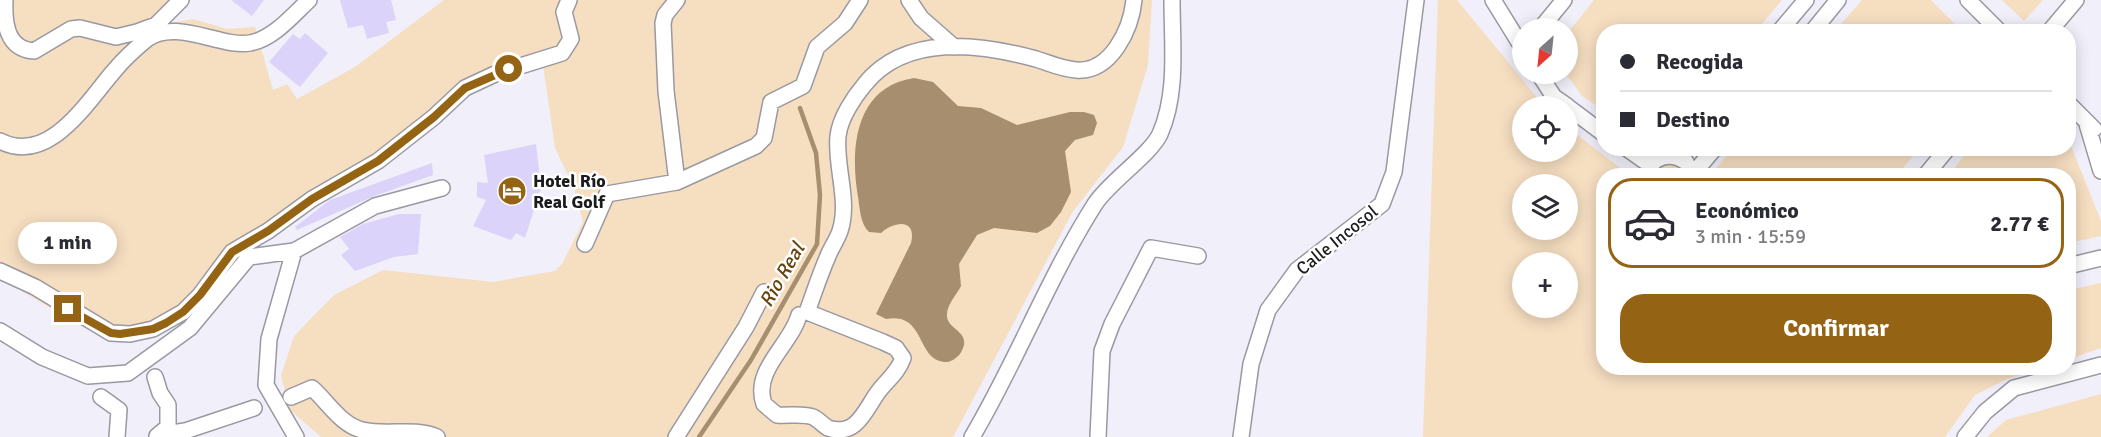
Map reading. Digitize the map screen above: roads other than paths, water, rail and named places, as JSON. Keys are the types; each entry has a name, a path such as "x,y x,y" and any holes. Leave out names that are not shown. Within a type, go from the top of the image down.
{"street":[{"path":"5,0 4,22 7,33 22,48 34,51 71,29 80,28 116,37 137,32 156,25 181,0"},
{"path":"0,141 14,148 40,143 57,135 79,116 115,69 149,38 171,33 198,33 228,42 251,43 272,34 309,0"},
{"path":"0,271 15,280 35,287 111,333 130,334 153,329 183,312 200,295 232,252 268,231 312,199 378,161 434,117 465,88 495,74 562,53 571,39 564,12 569,0"},
{"path":"676,182 667,102 663,23 665,15 677,0"},
{"path":"585,244 607,194 676,182 756,146 764,138 771,102 803,86 818,47 845,23 860,0"},
{"path":"909,0 921,18 954,47"},
{"path":"799,315 796,328 766,372 762,387 764,404 777,415 805,415 837,432 843,434 852,432 860,424 877,393 898,371 903,358 896,348 807,312 840,231 842,194 838,136 854,99 866,82 885,66 920,49 973,47 1077,70 1090,68 1109,58 1118,45 1132,16 1134,0"},
{"path":"972,437 994,400 1060,264 1096,201 1159,137 1172,98 1172,0"},
{"name":"Calle Incosol","path":"1241,437 1251,364 1268,310 1297,270 1382,204 1394,172 1416,0"},
{"path":"1493,0 1512,30"},
{"path":"1549,18 1564,0"},
{"path":"1786,24 1806,0"},
{"path":"1818,24 1838,0"},
{"path":"1968,0 1992,24"},
{"path":"2056,24 2076,0"},
{"path":"2076,111 2101,135"},
{"path":"1578,115 1596,128"},
{"path":"2088,123 2101,169"},
{"path":"1634,156 1646,168"},
{"path":"1650,168 1663,156"},
{"path":"1699,168 1708,156"},
{"path":"1932,168 1941,156"},
{"path":"0,331 42,357 88,376 128,373 190,328 249,257 294,251 375,206 442,188"},
{"path":"1098,437 1102,351 1112,324 1151,249 1198,256"},
{"path":"294,251 269,339 266,385 296,437"},
{"path":"2076,264 2101,258"},
{"path":"676,437 746,327 764,292"},
{"path":"2076,372 2101,365"},
{"path":"1965,437 1985,412 2014,388 2063,375"},
{"path":"155,377 170,414 168,427 157,436"},
{"path":"291,397 312,388 345,421 361,430 421,431 437,437"},
{"path":"101,397 119,410 117,437"},
{"path":"157,436 185,430 254,408"}],"waterway":[{"name":"Rio Real","path":"699,437 751,360 817,244 820,195 816,153 800,108"}],"place":[{"name":"Hotel Río Real Golf","path":"512,191"}]}
